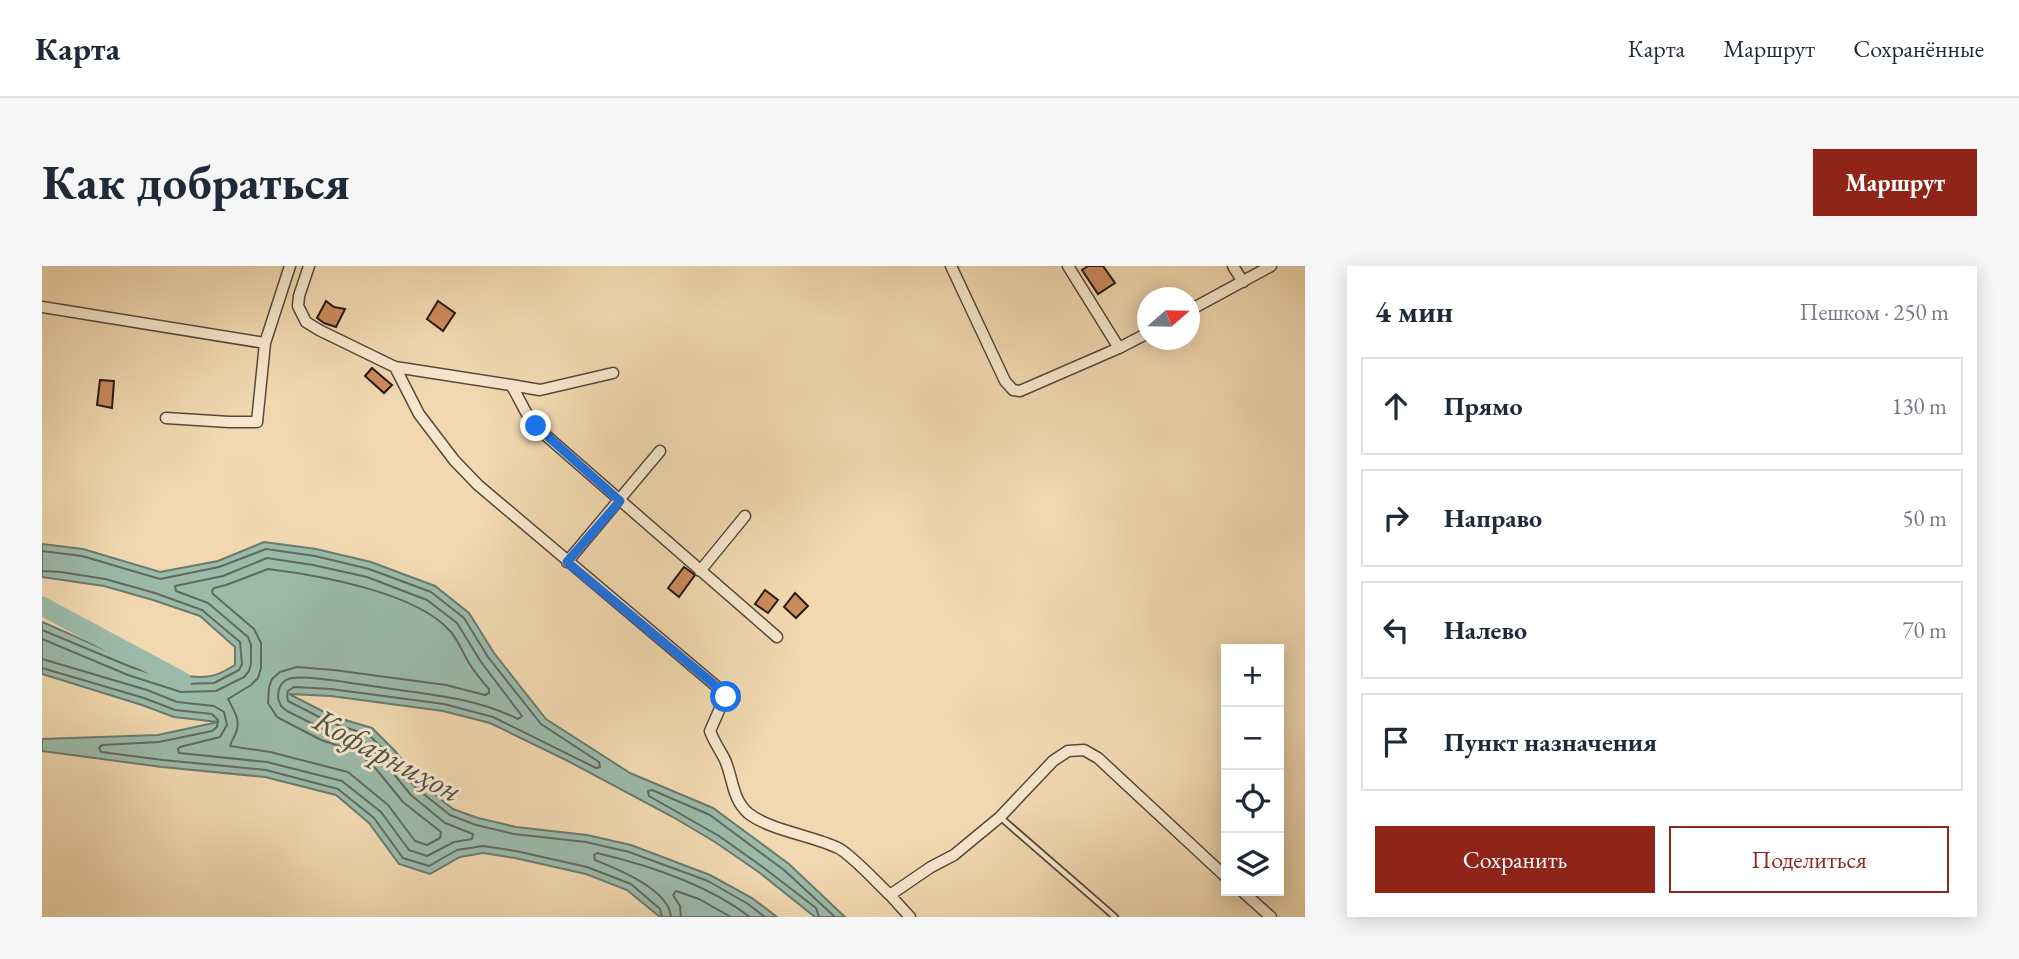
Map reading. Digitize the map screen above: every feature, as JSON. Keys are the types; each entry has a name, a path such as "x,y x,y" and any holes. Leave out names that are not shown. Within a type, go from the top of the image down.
{"street":[{"path":"166,418 257,422 265,343 290,266"},
{"path":"309,266 298,306 306,322 396,367 540,390 613,373"},
{"path":"951,266 1005,381 1013,390 1020,391 1137,338"},
{"path":"1068,266 1119,348"},
{"path":"1233,266 1243,282"},
{"path":"1200,304 1271,266"},
{"path":"42,307 265,343"},
{"path":"396,367 419,414 454,460 478,485 722,691 726,697 710,731 714,743 726,761 739,803 749,814 841,849 910,917"},
{"path":"511,385 524,412 536,426 777,637"},
{"path":"567,562 660,451"},
{"path":"700,571 745,516"},
{"path":"890,895 954,855 1000,817 1053,761 1068,751 1084,750 1098,758 1221,872"},
{"path":"1248,896 1271,917"}],"lane":[{"path":"1000,817 1115,917"}],"water":[{"path":"264,542 316,549 371,562 435,586 469,613 494,653 546,719 630,773 713,808 789,864 845,917 815,917 760,873 673,817 490,723 443,711 331,696 289,694 332,716 372,728 421,783 453,809 516,827 587,835 631,845 710,875 752,898 777,917 660,917 627,890 586,874 483,853 460,857 430,874 399,864 369,823 336,795 265,777 42,751 42,739 158,735 218,722 174,717 42,674 42,622 150,667 193,677 214,675 235,665 235,647 200,616 104,586 42,577 42,544 83,549 160,572 218,561"}],"building":[{"path":"1088,266 1103,266 1115,283 1098,294 1082,270"},
{"path":"326,301 334,307 345,309 336,327 317,318"},
{"path":"438,301 455,313 443,331 427,319"},
{"path":"372,368 392,385 384,393 365,376"},
{"path":"100,380 114,381 112,408 97,405"},
{"path":"684,567 695,575 679,597 668,588"},
{"path":"765,590 778,600 768,613 755,604"},
{"path":"795,593 808,606 796,618 784,607"}],"waterway":[{"name":"Кофарниҳон","path":"42,606 182,681"}],"route":[{"path":"536,426 620,501 567,562 726,697"}]}
